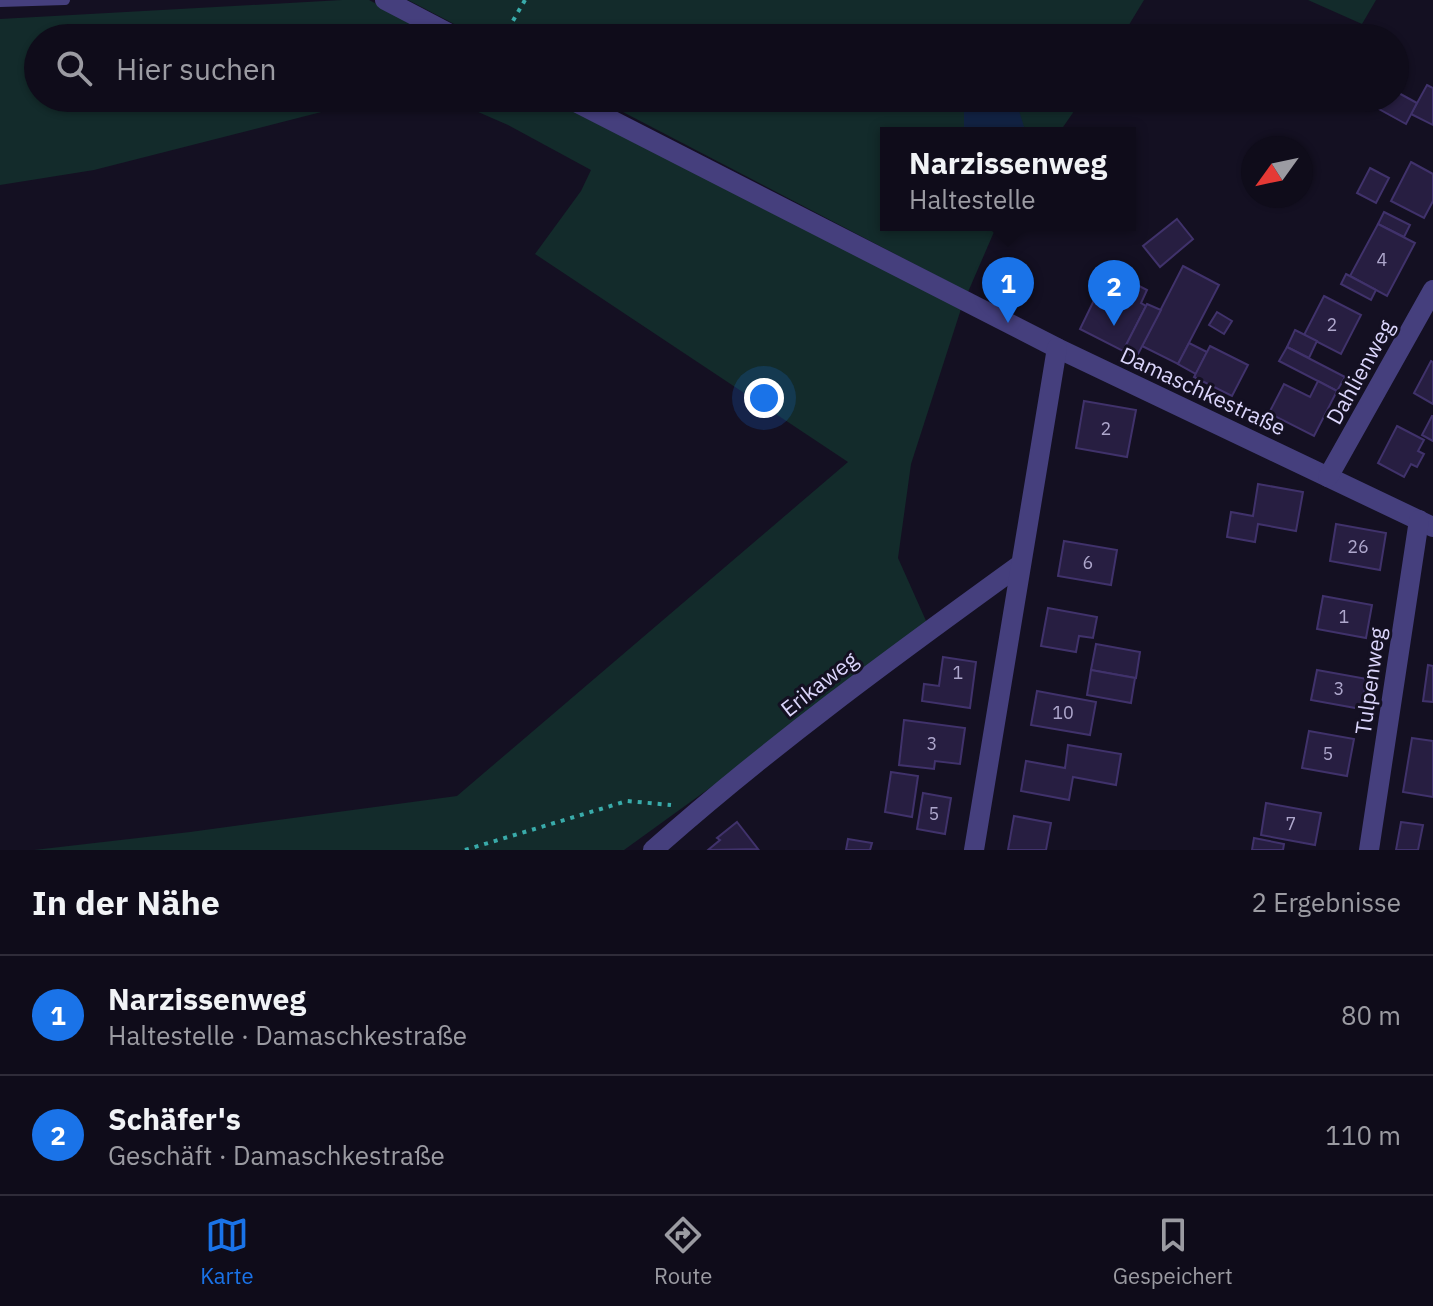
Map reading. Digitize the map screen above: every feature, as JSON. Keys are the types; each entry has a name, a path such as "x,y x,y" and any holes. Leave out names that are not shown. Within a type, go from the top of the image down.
{"street":[{"path":"385,0 435,24"},
{"name":"Damaschkestraße","path":"595,112 1057,348 1426,524"},
{"name":"Dahlienweg","path":"1328,477 1433,290"},
{"path":"974,850 1057,348"},
{"name":"Tulpenweg","path":"1369,850 1426,524"},
{"name":"Erikaweg","path":"653,850 701,807 888,661 1021,564"}],"lane":[{"path":"0,2 65,0"}],"path":[{"path":"511,24 525,0"},
{"path":"465,850 627,801 701,807"}],"green space":[{"path":"369,0 415,24 24,24 24,112 321,112 94,170 0,185 0,19"},
{"path":"408,0 1144,0 1129,24 454,24"},
{"path":"1308,0 1376,0 1362,24"},
{"path":"478,112 584,112 961,309 911,464 898,558 927,623 790,730 624,850 34,850 457,796 848,462 535,254 581,191 591,170"},
{"path":"623,112 1073,112 1063,127 880,127 880,231 994,231 968,292"}],"water":[{"path":"964,112 1019,112 1024,127 964,127"}],"building":[{"path":"1427,85 1433,88 1433,125 1411,114"},
{"path":"1409,99 1417,103 1406,124 1384,112 1409,112"},
{"path":"1411,162 1433,174 1433,201 1424,218 1391,201"},
{"path":"1370,168 1389,178 1376,203 1357,193"},
{"path":"1384,212 1410,225 1404,237 1378,224"},
{"path":"1177,219 1193,239 1160,267 1143,246"},
{"path":"1378,224 1415,243 1387,296 1350,276"},
{"path":"1183,266 1219,285 1178,364 1142,346"},
{"path":"1114,273 1147,290 1141,303 1146,306 1123,351 1080,329 1100,288 1105,291"},
{"path":"1346,274 1376,290 1371,300 1341,284"},
{"path":"1324,296 1361,315 1341,354 1304,335"},
{"path":"1147,304 1161,310 1136,358 1123,351"},
{"path":"1217,312 1232,321 1224,334 1209,325"},
{"path":"1295,330 1317,341 1309,358 1287,347"},
{"path":"1189,343 1207,352 1196,374 1178,364"},
{"path":"1210,346 1248,365 1232,396 1194,377"},
{"path":"1287,347 1345,377 1337,391 1279,361"},
{"path":"1433,362 1433,404 1414,393"},
{"path":"1318,381 1337,391 1314,436 1269,413 1284,384 1310,397"},
{"path":"1084,401 1136,410 1127,457 1076,448"},
{"path":"1433,416 1433,441 1422,435"},
{"path":"1397,426 1424,440 1418,451 1424,454 1417,467 1411,464 1404,477 1378,463"},
{"path":"1258,484 1303,492 1296,531 1258,524 1255,542 1227,537 1231,512 1253,516"},
{"path":"1336,524 1386,533 1380,570 1330,561"},
{"path":"1064,541 1117,550 1111,585 1058,576"},
{"path":"1323,596 1372,605 1366,638 1317,629"},
{"path":"1048,608 1097,617 1093,638 1079,636 1076,652 1041,646"},
{"path":"1096,644 1140,652 1136,678 1091,670"},
{"path":"943,657 976,662 970,708 922,701 924,684 939,686"},
{"path":"1428,665 1433,666 1433,702 1423,701"},
{"path":"1091,670 1135,678 1131,703 1087,695"},
{"path":"1317,670 1367,679 1361,709 1311,700"},
{"path":"1037,691 1096,702 1090,735 1031,725"},
{"path":"904,720 965,728 960,764 935,761 934,769 899,765"},
{"path":"1309,731 1354,739 1347,776 1302,768"},
{"path":"1412,738 1433,741 1433,797 1403,792"},
{"path":"1068,745 1121,754 1116,785 1073,777 1069,800 1021,791 1026,761 1065,768"},
{"path":"891,772 918,776 912,817 885,812"},
{"path":"923,793 951,798 945,834 917,829"},
{"path":"1266,803 1321,813 1315,845 1261,835"},
{"path":"1014,816 1051,823 1046,850 1008,850"},
{"path":"737,822 758,849 708,850 720,840 717,838"},
{"path":"1401,822 1423,825 1418,850 1396,850"},
{"path":"1254,838 1284,844 1283,850 1252,850"},
{"path":"848,839 872,843 870,850 846,850"}],"place":[{"name":"Narzissenweg","path":"1008,323"},
{"name":"Schäfer's","path":"1114,326"}]}
